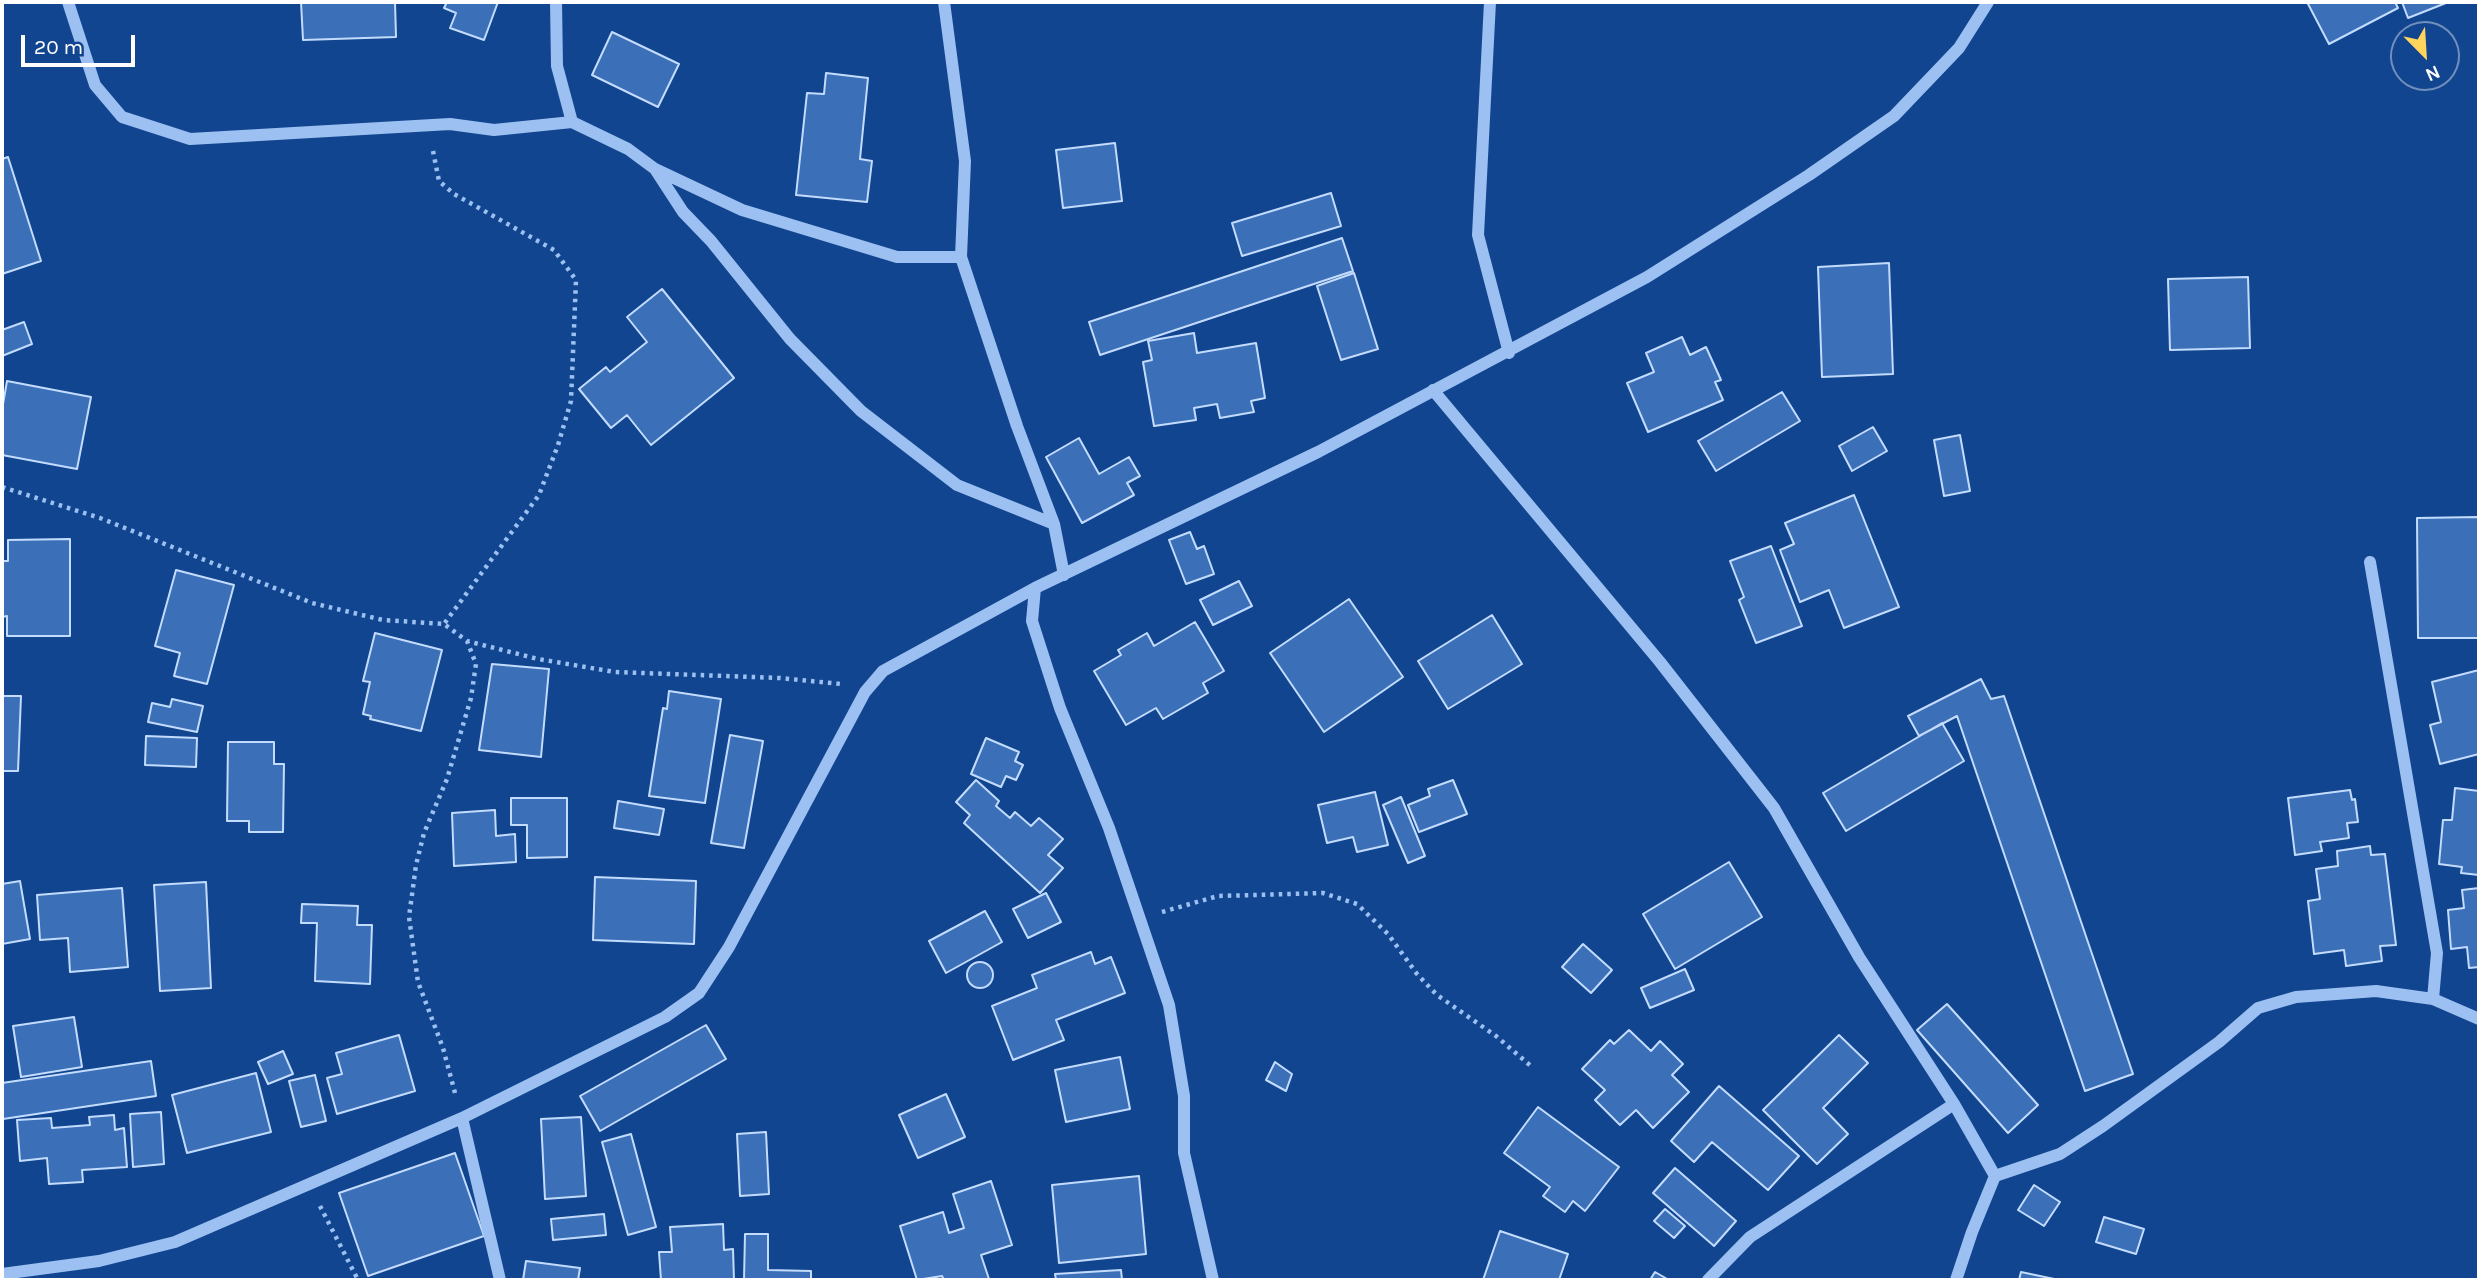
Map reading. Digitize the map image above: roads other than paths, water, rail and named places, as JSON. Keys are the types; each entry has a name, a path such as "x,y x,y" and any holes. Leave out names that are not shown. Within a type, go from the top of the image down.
{"street":[{"path":"68,2 95,85 122,117 190,139 450,124 494,130 572,122 628,149 654,169 742,209 823,237 897,257 961,257"},
{"path":"555,2 557,65 572,122"},
{"path":"944,2 965,161 961,257 1017,426 1054,524 1064,575"},
{"path":"1490,2 1478,235 1509,353"},
{"path":"2,1274 99,1261 175,1241 461,1118 665,1017 699,993 766,884 865,692 883,671 1035,588 1318,452 1433,390 1509,353 1647,277 1809,175 1894,116 1959,48 1988,2"},
{"path":"654,169 683,212 711,241 790,339 861,411 957,485 1054,524"},
{"path":"1433,390 1660,662 1774,808 1859,957 1954,1104 1995,1176"},
{"path":"2370,562 2437,953 2433,999"},
{"path":"1035,588 1032,621 1060,708 1141,918 1169,1005 1184,1096 1184,1153 1213,1280"},
{"path":"1956,1280 1995,1176 2060,1154 2219,1042 2258,1008 2296,997 2329,992 2396,992 2433,999 2479,1019"},
{"path":"1708,1280 1750,1237 1954,1104"},
{"path":"461,1118 500,1280"}]}
